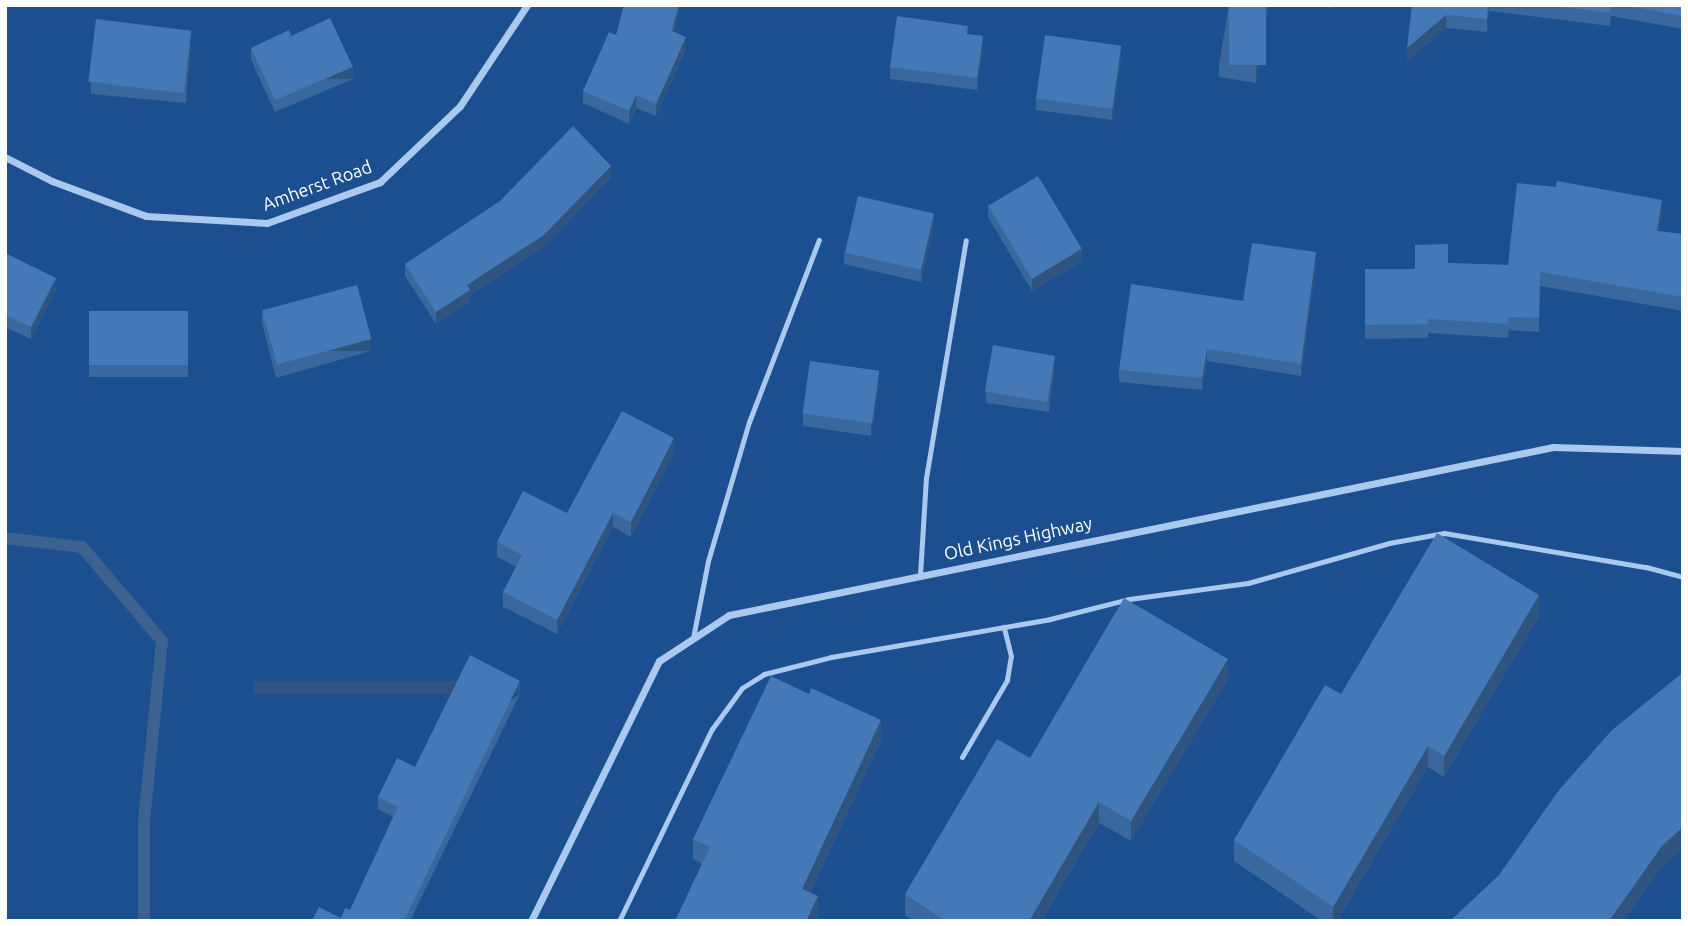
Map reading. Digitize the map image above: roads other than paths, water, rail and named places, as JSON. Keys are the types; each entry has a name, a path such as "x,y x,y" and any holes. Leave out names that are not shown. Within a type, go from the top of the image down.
{"street":[{"name":"Amherst Road","path":"5,157 52,181 146,216 267,223 380,182 460,106 527,5"},
{"name":"Old Kings Highway","path":"531,921 659,661 729,615 1553,447 1683,451"}],"lane":[{"path":"693,638 708,561 749,422 819,240"},
{"path":"920,575 926,478 967,240"},
{"path":"619,921 712,729 742,688 764,674 831,657 1004,627 1129,599 1248,583 1389,544 1444,533 1646,567 1683,577"},
{"path":"962,757 1007,680 1012,656 1004,627"}],"waterway":[{"path":"5,538 82,547 162,641 144,822 144,921"}]}
